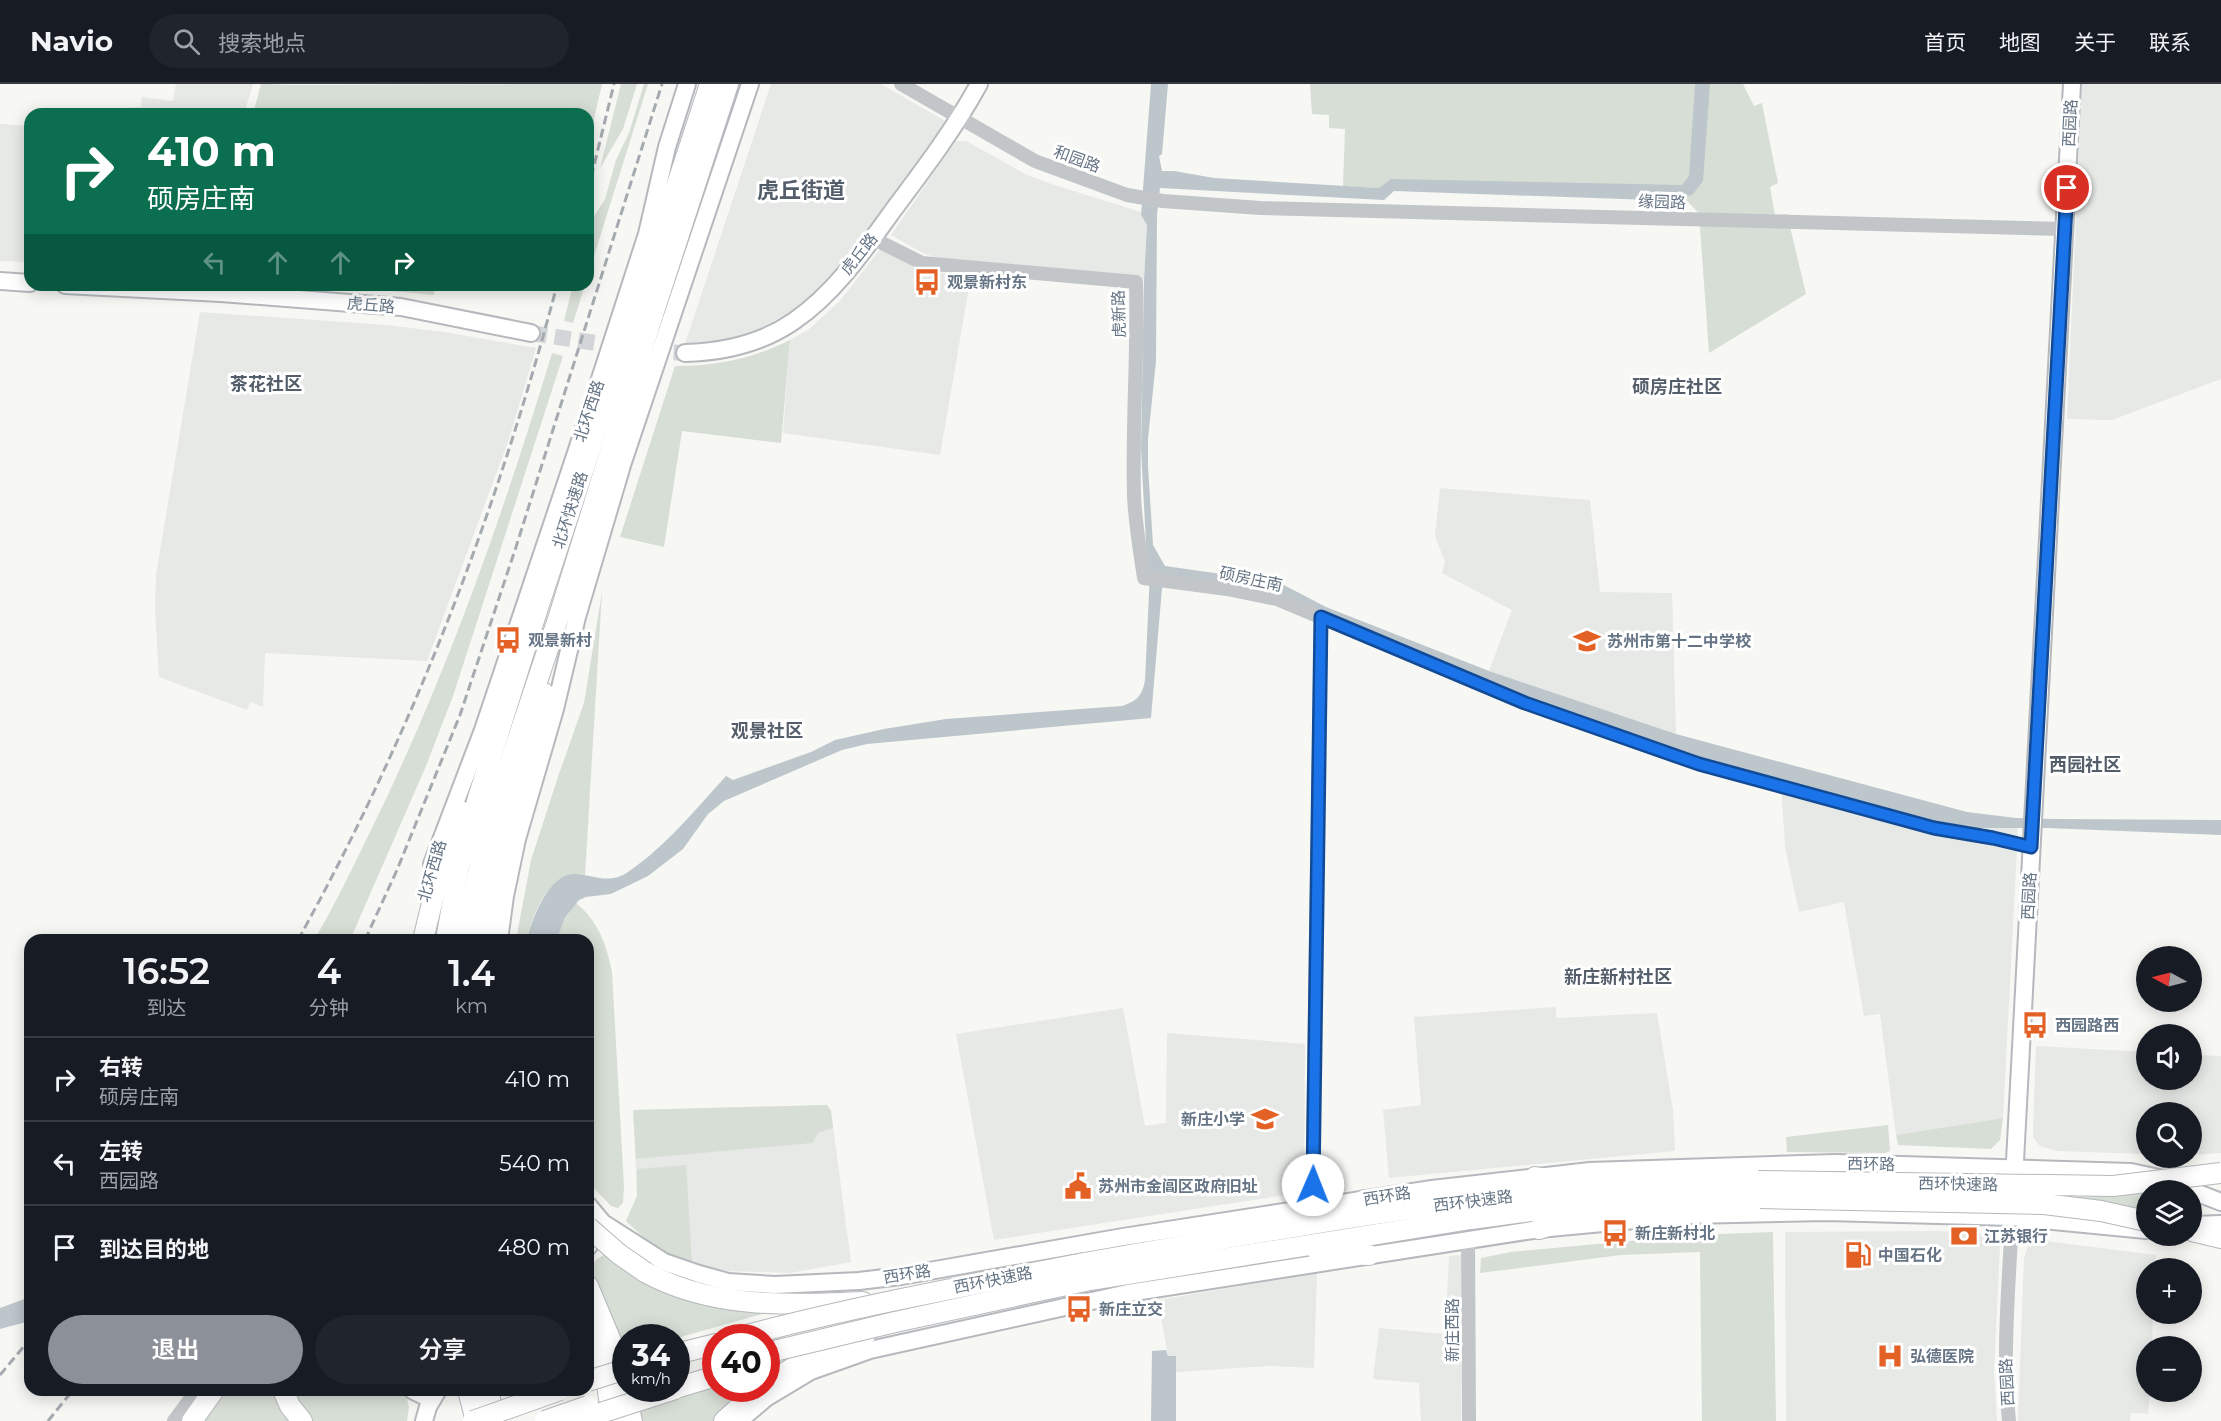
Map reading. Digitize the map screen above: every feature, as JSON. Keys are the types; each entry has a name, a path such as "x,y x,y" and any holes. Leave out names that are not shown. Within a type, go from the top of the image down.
{"highway":[{"path":"666,222 680,136 697,84"},
{"name":"北环快速路","path":"447,934 462,855 500,727 710,84"},
{"name":"北环快速路","path":"466,934 485,841 728,84"},
{"path":"655,308 690,230 740,84"},
{"path":"486,934 501,845 538,721 559,616"},
{"path":"424,934 448,846 500,727"},
{"name":"西环快速路","path":"780,1350 1084,1272 1293,1228 1470,1200 1606,1197 1759,1189 2104,1186 2221,1173"},
{"path":"1535,1177 1606,1197"},
{"name":"西环快速路","path":"1759,1189 2044,1204 2101,1211 2136,1219"},
{"path":"1539,1229 1606,1197"},
{"name":"西环快速路","path":"780,1326 893,1300 1084,1272 1273,1250 1539,1210 1606,1197"},
{"path":"1293,1228 1365,1200"},
{"path":"596,1225 619,1254 640,1269 663,1281 696,1293 736,1301 779,1304 893,1300"},
{"path":"2202,1233 2221,1238"},
{"path":"1273,1250 1369,1255"},
{"path":"594,1300 614,1348 632,1421"},
{"path":"780,1376 794,1367 895,1322"},
{"path":"780,1357 868,1334"},
{"path":"594,1339 605,1370 612,1421"},
{"path":"594,1379 612,1373"},
{"path":"192,1421 210,1396"},
{"path":"286,1396 290,1406 302,1421"},
{"path":"473,1396 474,1421 543,1396"},
{"path":"476,1396 495,1421"},
{"path":"545,1421 612,1398"},
{"path":"576,1421 635,1402"},
{"path":"724,1421 745,1402"}],"main road":[{"name":"北环西路","path":"415,934 433,861 483,730 647,234 667,147 687,84"},
{"path":"500,934 508,877 517,839 555,709 577,617 623,462 750,84"},
{"name":"虎丘路","path":"685,353 730,349 761,339 804,314 826,293 872,238 959,119 979,84"},
{"name":"西园路","path":"2012,1217 2072,84"},
{"path":"0,281 24,283"},
{"name":"虎丘路","path":"182,291 401,307 531,333"},
{"name":"西环路","path":"596,1225 664,1262 699,1274 728,1282 802,1285 859,1281 941,1269 1123,1237 1432,1189 1590,1171 1834,1163 2140,1173 2221,1202"},
{"path":"739,1421 780,1389 829,1364 870,1350 1128,1293 1539,1229 1688,1215 1827,1212 2012,1217 2136,1229"},
{"path":"2202,1225 2221,1224"},
{"path":"941,1269 954,1331"},
{"path":"424,1421 435,1396"},
{"path":"545,1396 555,1421"}],"street":[{"name":"和园路","path":"901,84 1035,161 1138,198 1260,208"},
{"name":"缘园路","path":"1260,208 2064,230"},
{"name":"虎新路","path":"872,238 922,263 1136,282 1134,496 1137,543 1146,578"},
{"name":"硕房庄南","path":"1146,578 1277,599 1525,703 1699,764 1934,828 2031,847"},
{"path":"1312,1208 1321,617"},
{"name":"西园路","path":"2009,1421 2005,1350 2012,1217"},
{"name":"新庄西路","path":"1468,1239 1468,1421"},
{"path":"174,1421 193,1396"}],"shaded area":[{"path":"176,84 253,84 246,108 125,108 141,107 142,97 173,101"},
{"path":"261,84 602,84 594,119 594,108 255,108"},
{"path":"621,84 637,84 623,129 600,168"},
{"path":"644,84 648,84 594,256 594,216 605,199 616,160 629,133"},
{"path":"771,84 881,84 945,121 903,185 843,262 815,293 791,311 751,334 720,342 685,344"},
{"path":"1151,84 1168,84 1162,154 1159,156 1162,171 1214,178 1379,188 1391,179 1682,185 1689,176 1695,84 1710,84 1703,181 1693,194 1679,201 1394,191 1384,200 1160,188 1157,215 1156,361 1148,439 1148,466 1153,545 1165,566 1278,582 1326,607 1489,671 1676,734 1967,812 2016,818 2221,820 2221,835 2047,828 1955,828 1675,750 1638,735 1557,710 1275,593 1163,576 1151,718 867,744 842,750 724,801 708,814 683,849 648,876 611,894 579,900 565,918 558,934 529,934 537,910 549,889 557,881 575,874 608,879 628,872 668,839 726,776 733,780 811,752 835,740 884,729 946,719 1122,706 1135,700 1141,694 1145,680 1150,572 1147,561 1141,450 1147,225 1141,215"},
{"path":"1310,84 1743,84 1754,106 1762,103 1778,183 1770,187 1775,215 1787,214 1806,294 1709,353 1699,213 1689,203 1679,201 1676,187 1379,188 1343,186 1345,129 1329,128 1329,115 1312,114"},
{"path":"2082,84 2221,84 2221,379 2112,420 2067,419"},
{"path":"0,124 24,126 24,262 0,261"},
{"path":"956,141 966,141 1025,174 1141,212 1147,225 1144,281 937,258 891,235"},
{"path":"881,248 919,270 971,276 940,455 783,433 790,340 808,330 840,301"},
{"path":"392,291 434,291 434,295"},
{"path":"572,291 583,291 573,323 564,321"},
{"path":"200,312 386,325 444,332 536,348 509,439 427,661 265,653 263,707 250,702 247,710 159,677 155,608 156,575"},
{"path":"790,340 781,443 682,431 664,547 620,537 675,366 705,365 748,357"},
{"path":"552,353 563,356 453,696 426,766 353,934 317,934 396,778 422,718 470,598 513,476"},
{"name":"苏州市第十二中学校","path":"1440,488 1590,500 1600,592 1672,593 1676,734 1489,671 1512,610 1442,573 1445,562 1435,536"},
{"path":"602,592 585,875 573,875 553,886 538,906 528,934 517,934 531,860 584,703"},
{"path":"1781,781 1955,828 2018,828 2003,1118 1896,1135 1880,1014 1864,1016 1844,902 1799,912 1785,847"},
{"path":"576,903 596,926 607,952 612,972 624,1186 623,1203 618,1208 611,1206 594,1188 594,934 558,934 561,925"},
{"path":"1556,1007 1556,1018 1657,1013 1673,1110 1675,1151 1389,1178 1383,1110 1421,1105 1414,1017"},
{"path":"1123,1008 1145,1126 1166,1123 1167,1033 1305,1044 1304,1192 994,1240 956,1034"},
{"path":"2036,1046 2136,1051 2136,1090 2202,1090 2202,1055 2221,1056 2221,1153 2202,1154 2202,1102 2136,1102 2136,1154 2057,1151 2040,1146 2033,1137"},
{"path":"827,1105 831,1111 851,1262 790,1273 707,1268 682,1260 645,1239 626,1221 637,1196 633,1110"},
{"path":"827,1105 831,1111 833,1128 818,1133 812,1143 636,1159 633,1110"},
{"path":"2003,1118 2000,1140 1991,1149 1898,1145 1896,1135"},
{"path":"1888,1125 1890,1151 1885,1153 1787,1152 1786,1137"},
{"path":"686,1165 692,1263 656,1246 626,1221 637,1196 637,1169"},
{"path":"2136,1194 2136,1211 2064,1198"},
{"name":"弘德医院","path":"1937,1231 1988,1234 2000,1246 1994,1372 1997,1421 1786,1421 1785,1232"},
{"path":"1773,1232 1776,1421 1702,1421 1700,1252 1621,1255 1480,1273 1481,1258 1511,1252 1695,1235"},
{"path":"2038,1240 2156,1255 2156,1258 2136,1258 2136,1324 2153,1324 2152,1336 2136,1336 2136,1402 2149,1402 2148,1414 2131,1413 2130,1421 2018,1421 2024,1258 2028,1246"},
{"path":"606,1253 635,1269 784,1308 727,1324 702,1324 702,1331 690,1334 690,1324 612,1324 612,1357 594,1362 594,1263"},
{"path":"1461,1255 1461,1421 1421,1421 1419,1383 1373,1379 1379,1328 1445,1334 1449,1256"},
{"path":"1317,1273 1314,1368 1269,1366 1176,1372 1176,1356 1168,1356 1158,1300"},
{"path":"24,1299 24,1323 0,1329 0,1308"},
{"path":"1166,1350 1168,1356 1176,1356 1176,1421 1151,1421 1152,1351"},
{"path":"702,1383 702,1402 735,1402 715,1421 605,1421 654,1402 690,1402 690,1388"},
{"path":"219,1396 402,1396 407,1399 409,1407 407,1421 200,1421"}],"tunnel":[{"path":"531,333 648,351 685,353"}],"railway":[{"path":"594,166 614,84"},
{"path":"368,934 397,870 460,715 516,547 662,84"},
{"path":"301,934 378,783 448,621 507,455 555,291"},
{"path":"0,1375 24,1346"},
{"path":"48,1421 68,1396"}],"place":[{"name":"观景新村东","path":"927,282"},
{"name":"观景新村","path":"508,640"},
{"name":"苏州市第十二中学校","path":"1587,641"},
{"name":"西园路西","path":"2035,1025"},
{"name":"新庄小学","path":"1265,1119"},
{"name":"苏州市金阊区政府旧址","path":"1078,1186"},
{"name":"新庄新村北","path":"1615,1233"},
{"name":"江苏银行","path":"1964,1236"},
{"name":"中国石化","path":"1858,1255"},
{"name":"新庄立交","path":"1079,1309"},
{"name":"弘德医院","path":"1890,1356"}],"district":[{"name":"虎丘街道","path":"801,190"},
{"name":"茶花社区","path":"266,384"},
{"name":"硕房庄社区","path":"1677,387"},
{"name":"观景社区","path":"767,731"},
{"name":"西园社区","path":"2085,765"},
{"name":"新庄新村社区","path":"1618,977"}],"route":[{"path":"1313,1185 1321,617 1525,703 1699,764 1934,828 2031,847 2067,188"}]}
